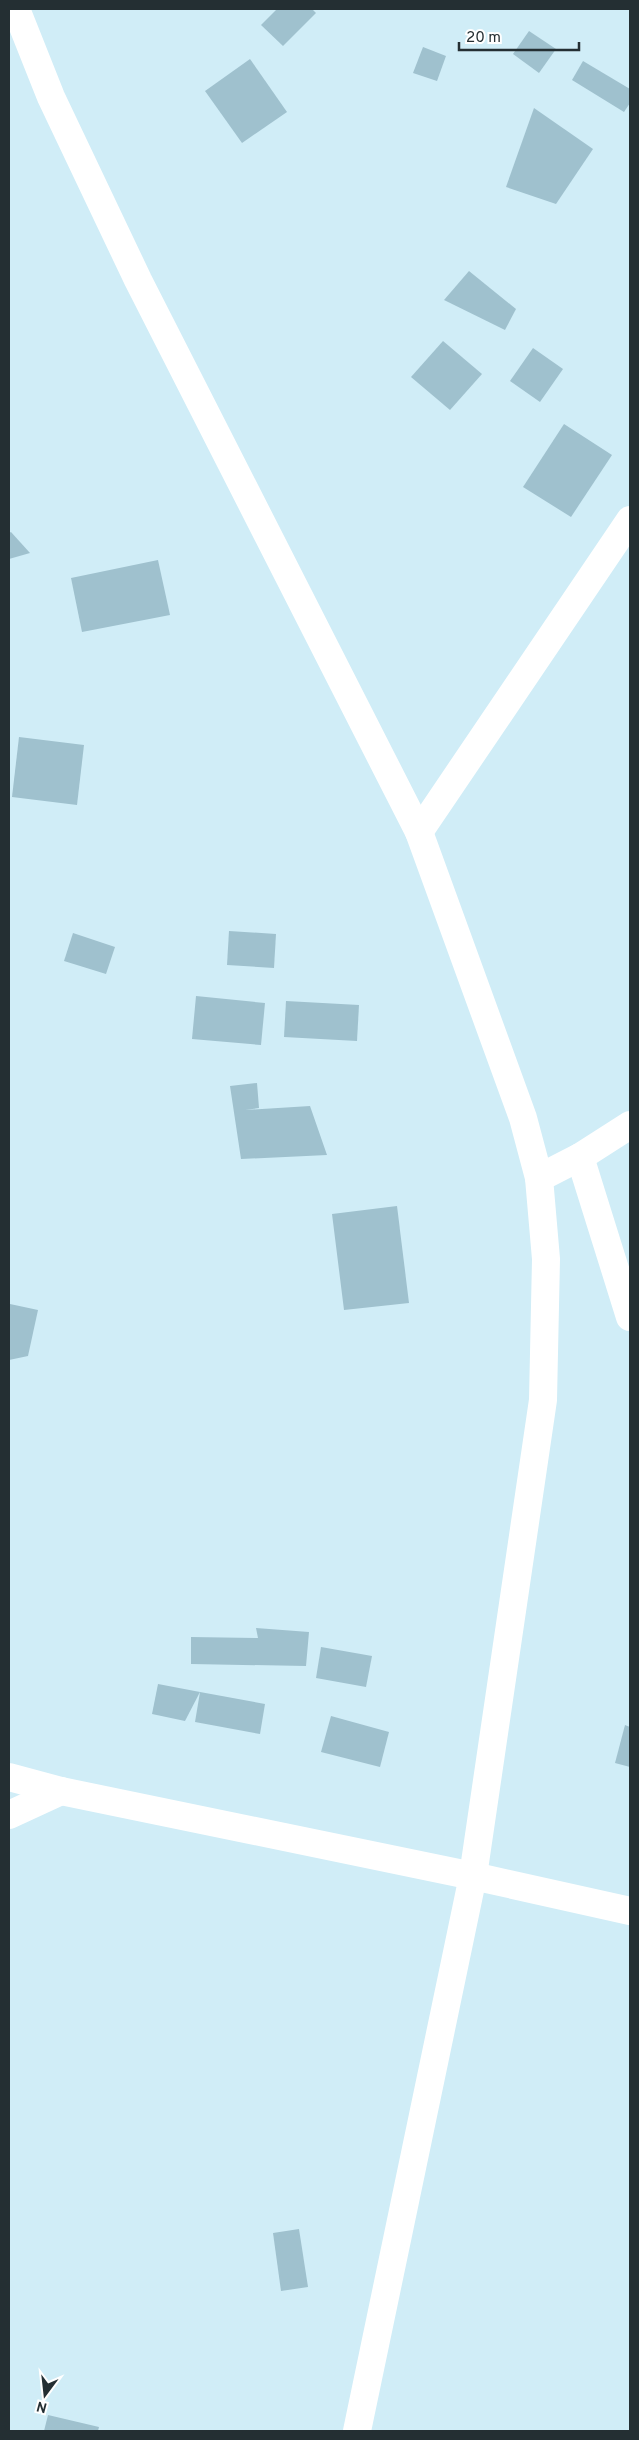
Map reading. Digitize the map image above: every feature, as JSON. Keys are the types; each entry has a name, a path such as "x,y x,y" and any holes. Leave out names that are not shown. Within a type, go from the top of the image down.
{"street":[{"path":"16,9 50,97 138,280 419,832 523,1118 539,1178 546,1260 543,1400 473,1876 357,2431"},
{"path":"419,832 630,520"},
{"path":"539,1178 580,1157 630,1125"},
{"path":"580,1157 630,1317"},
{"path":"9,1777 61,1792 630,1910"},
{"path":"9,1815 61,1792"}],"building":[{"path":"277,9 312,9 316,13 283,46 261,25"},
{"path":"529,31 556,49 539,73 513,54"},
{"path":"423,47 446,56 437,81 413,73"},
{"path":"250,59 287,112 242,143 205,91"},
{"path":"583,61 630,89 630,103 624,112 572,80"},
{"path":"534,108 593,149 556,204 506,187"},
{"path":"469,271 516,309 505,330 444,300"},
{"path":"443,341 482,374 450,410 411,377"},
{"path":"533,348 563,369 540,402 510,381"},
{"path":"564,424 612,455 571,517 523,487"},
{"path":"11,532 30,553 9,559 9,533"},
{"path":"158,560 170,615 82,632 71,578"},
{"path":"19,737 84,745 77,805 12,797"},
{"path":"229,931 276,934 274,968 227,965"},
{"path":"73,933 115,947 106,974 64,961"},
{"path":"196,996 265,1003 261,1045 192,1039"},
{"path":"286,1001 359,1005 357,1041 284,1037"},
{"path":"257,1083 259,1108 245,1110 310,1106 327,1155 241,1159 230,1086"},
{"path":"397,1206 409,1303 344,1310 332,1214"},
{"path":"10,1304 38,1310 28,1356 9,1360"},
{"path":"256,1628 309,1632 306,1666 191,1664 191,1637 258,1638"},
{"path":"321,1647 372,1656 366,1687 316,1678"},
{"path":"158,1684 200,1692 185,1721 152,1714"},
{"path":"200,1692 265,1704 260,1734 195,1722"},
{"path":"331,1716 389,1732 380,1767 321,1752"},
{"path":"625,1725 630,1727 630,1767 615,1763"},
{"path":"299,2229 308,2287 281,2291 273,2233"},
{"path":"48,2415 99,2427 98,2431 44,2431"}]}
